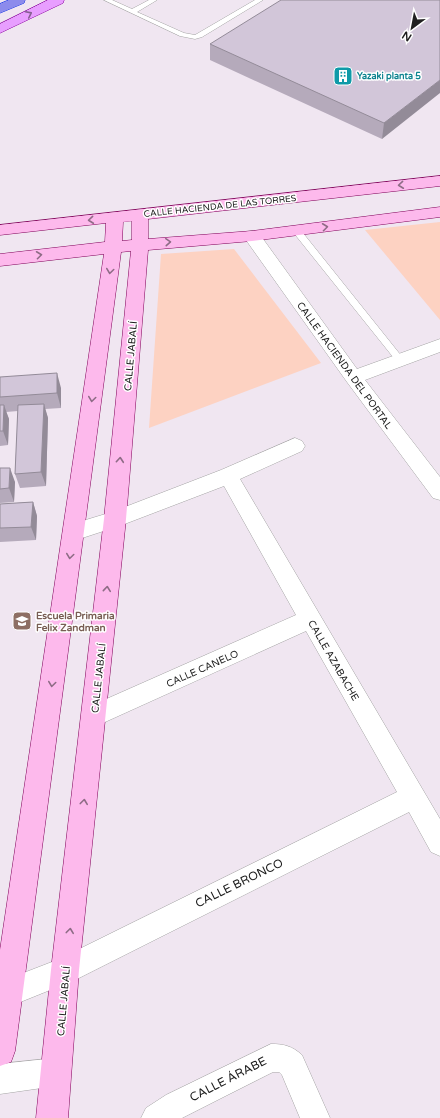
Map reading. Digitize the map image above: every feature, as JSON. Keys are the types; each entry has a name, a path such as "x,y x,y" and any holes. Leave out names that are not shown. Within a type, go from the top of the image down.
{"highway":[{"path":"0,10 19,0"}],"main road":[{"path":"0,29 58,0"}],"street":[{"name":"CALLE HACIENDA DE LAS TORRES","path":"0,230 440,181"},
{"path":"0,260 113,247 252,236 440,212"},
{"name":"CALLE JABALÍ","path":"52,1118 65,970 115,519 140,245 140,214"},
{"path":"0,1051 113,247 115,218"},
{"name":"CALLE HACIENDA DEL PORTAL","path":"252,236 353,377 440,492"},
{"path":"353,377 440,345"},
{"path":"73,532 115,519 228,476 295,446"},
{"name":"CALLE AZABACHE","path":"228,476 440,843"},
{"name":"CALLE CANELO","path":"94,716 310,619"},
{"name":"CALLE BRONCO","path":"8,993 65,970 413,797"},
{"name":"CALLE ÁRABE","path":"156,1118 176,1105 271,1058 284,1058 292,1065 315,1118"},
{"path":"0,1079 56,1072"}],"lane":[{"path":"107,0 182,35 195,38 210,31 260,0"},
{"path":"132,12 154,0"},
{"path":"296,230 400,360"}],"shaded area":[{"path":"440,222 440,320 365,230"},
{"path":"234,249 321,363 149,428 161,254"}],"building":[{"name":"Yazaki planta 5","path":"281,0 440,0 440,80 384,123 210,44"},
{"path":"57,373 57,393 0,397 0,377"},
{"path":"44,404 41,472 15,474 18,405"},
{"path":"0,405 4,405 3,431 0,431"},
{"path":"0,468 10,468 9,488 0,489"},
{"path":"33,502 31,527 0,528 0,504"}],"place":[{"name":"Yazaki planta 5","path":"343,76"},
{"name":"Escuela Primaria Felix Zandman","path":"22,621"}]}
